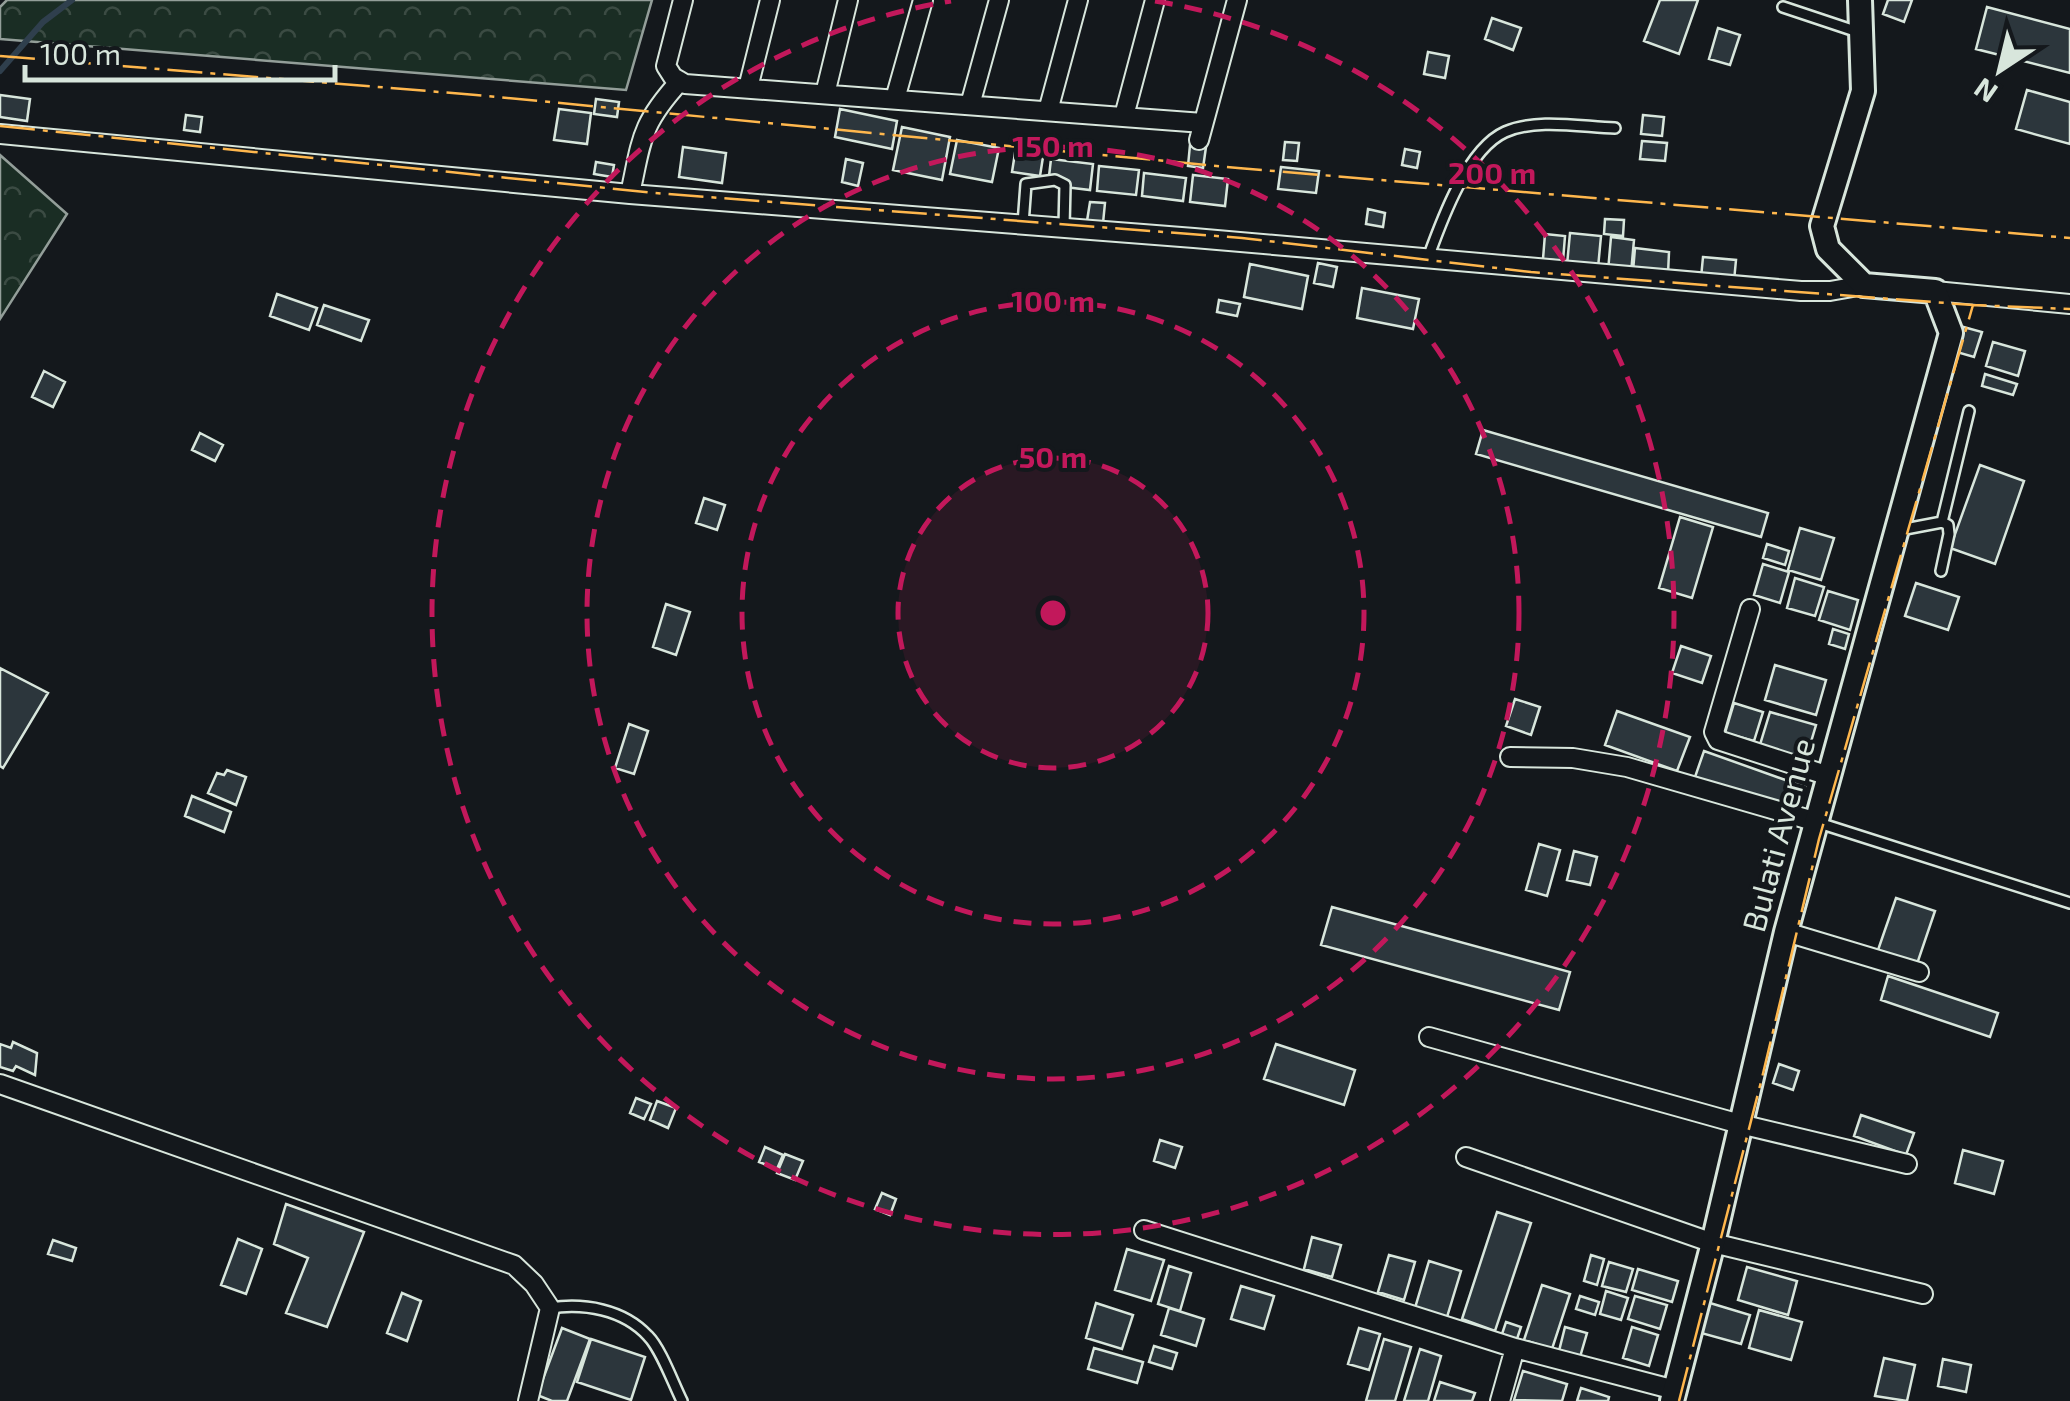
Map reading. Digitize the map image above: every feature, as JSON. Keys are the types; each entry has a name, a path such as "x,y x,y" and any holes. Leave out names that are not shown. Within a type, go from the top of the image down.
{"street":[{"path":"683,0 666,66 680,81 1124,116 1201,131 1236,0"},
{"path":"748,88 770,0"},
{"path":"825,94 848,0"},
{"path":"895,100 923,0"},
{"path":"970,105 1000,0"},
{"path":"1048,111 1078,0"},
{"path":"1124,116 1156,0"},
{"path":"1858,0 1864,91 1822,226 1828,249 1864,285"},
{"path":"630,194 644,127 653,110 680,81"},
{"path":"5,134 630,194 1801,291 1864,285 2070,304"},
{"name":"Bulati Avenue","path":"1673,1396 1786,932 1951,333 1935,292"},
{"path":"1750,609 1714,732 1718,740 1829,776"},
{"path":"1510,757 1573,758 1627,766 1817,822"},
{"path":"1786,932 1919,972"},
{"path":"1429,1037 1740,1124 1907,1164"},
{"path":"0,1084 514,1265 534,1284 550,1308 528,1401"},
{"path":"1466,1157 1713,1243 1923,1294"},
{"path":"1144,1230 1673,1396"},
{"path":"1500,1401 1515,1348"}],"lane":[{"path":"1784,7 1861,32"},
{"path":"1428,258 1450,198 1485,148 1504,132 1541,125 1615,128"},
{"path":"1023,224 1026,184 1055,180 1065,185 1064,227"},
{"path":"1942,522 1968,411"},
{"path":"1895,531 1942,522 1948,525 1941,571"},
{"path":"1817,822 2070,903"},
{"path":"550,1308 575,1305 610,1311 648,1336 682,1401"}],"green space":[{"path":"7,0 652,0 626,90 0,39 0,7"},
{"path":"0,155 67,214 0,319"}],"building":[{"path":"1660,0 1698,0 1679,54 1644,41"},
{"path":"1888,0 1912,0 1904,22 1883,14"},
{"path":"1987,7 2070,29 2070,73 1976,49"},
{"path":"1492,18 1521,28 1513,50 1485,39"},
{"path":"1718,28 1740,35 1730,65 1709,59"},
{"path":"1428,52 1449,56 1445,78 1424,74"},
{"path":"2027,90 2070,102 2070,144 2016,129"},
{"path":"0,95 30,99 27,121 0,117"},
{"path":"596,99 619,102 617,117 594,114"},
{"path":"559,109 591,113 587,144 554,140"},
{"path":"840,109 897,121 892,149 835,137"},
{"path":"186,115 202,117 200,132 184,130"},
{"path":"1643,115 1664,117 1662,136 1641,134"},
{"path":"902,127 950,137 942,180 893,170"},
{"path":"957,140 999,148 992,182 950,174"},
{"path":"1642,141 1667,143 1665,161 1640,159"},
{"path":"1285,142 1299,143 1297,161 1283,160"},
{"path":"1190,145 1206,147 1203,168 1188,166"},
{"path":"683,147 726,153 722,183 679,177"},
{"path":"1405,149 1420,152 1417,168 1402,165"},
{"path":"1015,153 1043,157 1040,176 1012,172"},
{"path":"846,159 863,163 858,186 842,182"},
{"path":"1051,159 1093,164 1090,190 1048,185"},
{"path":"596,162 614,165 612,177 594,174"},
{"path":"1099,166 1139,170 1136,195 1097,191"},
{"path":"1281,167 1319,171 1316,193 1278,189"},
{"path":"1144,173 1186,178 1183,201 1142,196"},
{"path":"1193,175 1228,179 1225,206 1190,202"},
{"path":"1090,202 1105,203 1103,223 1087,221"},
{"path":"1368,209 1385,213 1383,227 1366,224"},
{"path":"1605,219 1624,220 1623,236 1604,234"},
{"path":"1570,233 1601,236 1598,268 1567,265"},
{"path":"1545,234 1565,236 1563,261 1543,259"},
{"path":"1611,237 1634,240 1631,273 1608,271"},
{"path":"1635,248 1669,252 1668,274 1633,271"},
{"path":"1703,257 1736,260 1734,281 1701,278"},
{"path":"1318,263 1337,267 1333,287 1314,283"},
{"path":"1250,264 1308,276 1302,309 1244,297"},
{"path":"1362,288 1419,299 1413,329 1357,318"},
{"path":"277,294 317,308 309,330 270,316"},
{"path":"1219,300 1240,304 1237,316 1217,312"},
{"path":"324,305 369,320 361,341 317,325"},
{"path":"1960,326 1982,332 1974,357 1953,351"},
{"path":"1993,342 2025,351 2018,376 1986,366"},
{"path":"44,371 65,382 53,407 32,397"},
{"path":"1985,374 2017,384 2013,395 1982,386"},
{"path":"1483,430 1768,513 1761,537 1476,454"},
{"path":"200,433 223,445 215,461 192,450"},
{"path":"1980,465 2024,481 1995,564 1950,548"},
{"path":"704,498 725,505 717,530 696,523"},
{"path":"1680,517 1713,527 1692,598 1659,588"},
{"path":"1800,528 1834,538 1821,580 1788,570"},
{"path":"1767,544 1789,551 1785,565 1763,558"},
{"path":"1763,564 1789,572 1780,603 1754,595"},
{"path":"1795,578 1824,587 1815,616 1787,608"},
{"path":"1916,583 1959,597 1948,630 1905,616"},
{"path":"1828,591 1858,600 1850,630 1819,620"},
{"path":"666,604 690,612 676,655 653,647"},
{"path":"1833,629 1849,634 1845,649 1829,644"},
{"path":"1681,646 1711,656 1702,683 1672,673"},
{"path":"1775,665 1826,680 1816,715 1765,700"},
{"path":"0,668 48,693 3,768 0,766"},
{"path":"1515,699 1540,707 1531,735 1506,726"},
{"path":"1734,703 1763,712 1754,741 1725,733"},
{"path":"1617,711 1690,737 1677,771 1605,745"},
{"path":"1770,712 1816,725 1805,762 1759,748"},
{"path":"629,724 648,731 634,774 615,768"},
{"path":"1704,751 1805,787 1796,813 1695,777"},
{"path":"227,770 246,777 236,805 208,793 217,773 224,775"},
{"path":"192,796 231,812 224,832 185,816"},
{"path":"1539,844 1560,850 1547,896 1526,890"},
{"path":"1574,851 1597,857 1590,885 1567,880"},
{"path":"1896,898 1935,911 1917,964 1878,950"},
{"path":"1332,907 1570,972 1559,1010 1321,945"},
{"path":"1888,976 1998,1013 1990,1037 1881,1000"},
{"path":"13,1042 37,1053 35,1075 16,1066 13,1071 0,1067 0,1044 11,1048"},
{"path":"1276,1044 1355,1070 1344,1105 1264,1079"},
{"path":"1779,1064 1799,1071 1793,1090 1773,1083"},
{"path":"636,1098 651,1104 644,1119 630,1113"},
{"path":"657,1101 676,1108 668,1128 650,1120"},
{"path":"1861,1115 1914,1133 1906,1155 1854,1136"},
{"path":"1160,1140 1182,1147 1175,1168 1154,1161"},
{"path":"765,1147 783,1155 777,1169 759,1162"},
{"path":"1963,1150 2003,1161 1994,1194 1955,1183"},
{"path":"785,1154 803,1161 795,1180 777,1173"},
{"path":"882,1193 896,1199 890,1215 875,1209"},
{"path":"286,1204 364,1232 327,1327 286,1313 308,1258 274,1244"},
{"path":"1497,1212 1531,1223 1495,1331 1462,1319"},
{"path":"1312,1237 1341,1245 1332,1277 1304,1269"},
{"path":"238,1239 262,1249 246,1294 221,1285"},
{"path":"53,1240 76,1248 72,1261 48,1254"},
{"path":"1127,1249 1164,1260 1151,1301 1115,1290"},
{"path":"1389,1255 1415,1262 1404,1300 1378,1292"},
{"path":"1591,1255 1604,1259 1597,1285 1584,1281"},
{"path":"1429,1261 1461,1271 1447,1317 1415,1308"},
{"path":"1609,1262 1633,1269 1626,1292 1602,1286"},
{"path":"1169,1266 1191,1273 1180,1311 1158,1304"},
{"path":"1747,1267 1797,1281 1788,1315 1738,1300"},
{"path":"1638,1269 1678,1281 1672,1302 1632,1290"},
{"path":"1542,1285 1570,1294 1552,1349 1524,1340"},
{"path":"1241,1286 1274,1296 1264,1329 1231,1319"},
{"path":"1606,1291 1628,1298 1621,1320 1600,1314"},
{"path":"402,1293 421,1301 407,1341 387,1333"},
{"path":"1580,1296 1599,1302 1595,1315 1576,1309"},
{"path":"1635,1296 1667,1305 1660,1329 1628,1319"},
{"path":"1096,1303 1133,1315 1122,1349 1086,1338"},
{"path":"1710,1303 1750,1315 1741,1344 1701,1333"},
{"path":"1169,1308 1204,1319 1196,1346 1161,1335"},
{"path":"1759,1310 1802,1322 1791,1360 1749,1348"},
{"path":"1506,1322 1521,1327 1515,1345 1500,1340"},
{"path":"1565,1327 1587,1333 1580,1357 1559,1351"},
{"path":"1632,1327 1658,1335 1649,1366 1623,1358"},
{"path":"562,1328 590,1339 567,1401 552,1401 537,1395"},
{"path":"1359,1328 1380,1334 1369,1370 1348,1364"},
{"path":"591,1339 645,1357 631,1400 577,1382"},
{"path":"1384,1339 1411,1347 1395,1401 1366,1401"},
{"path":"1154,1346 1177,1353 1172,1369 1149,1362"},
{"path":"1094,1348 1143,1362 1137,1383 1088,1369"},
{"path":"1420,1349 1441,1356 1428,1401 1404,1401"},
{"path":"1884,1358 1915,1365 1907,1401 1875,1396"},
{"path":"1943,1359 1971,1365 1966,1392 1938,1386"},
{"path":"1523,1371 1567,1384 1562,1401 1514,1400"},
{"path":"1440,1382 1475,1393 1472,1401 1434,1401"},
{"path":"1581,1388 1609,1397 1608,1401 1577,1401"}],"waterway":[{"path":"0,71 43,22 72,0"}],"power":[{"path":"0,56 476,95 1238,168 2070,238"},
{"path":"0,126 655,193 1242,238 1531,272 2070,309"},
{"path":"1679,1401 1819,839 1973,305"}]}
